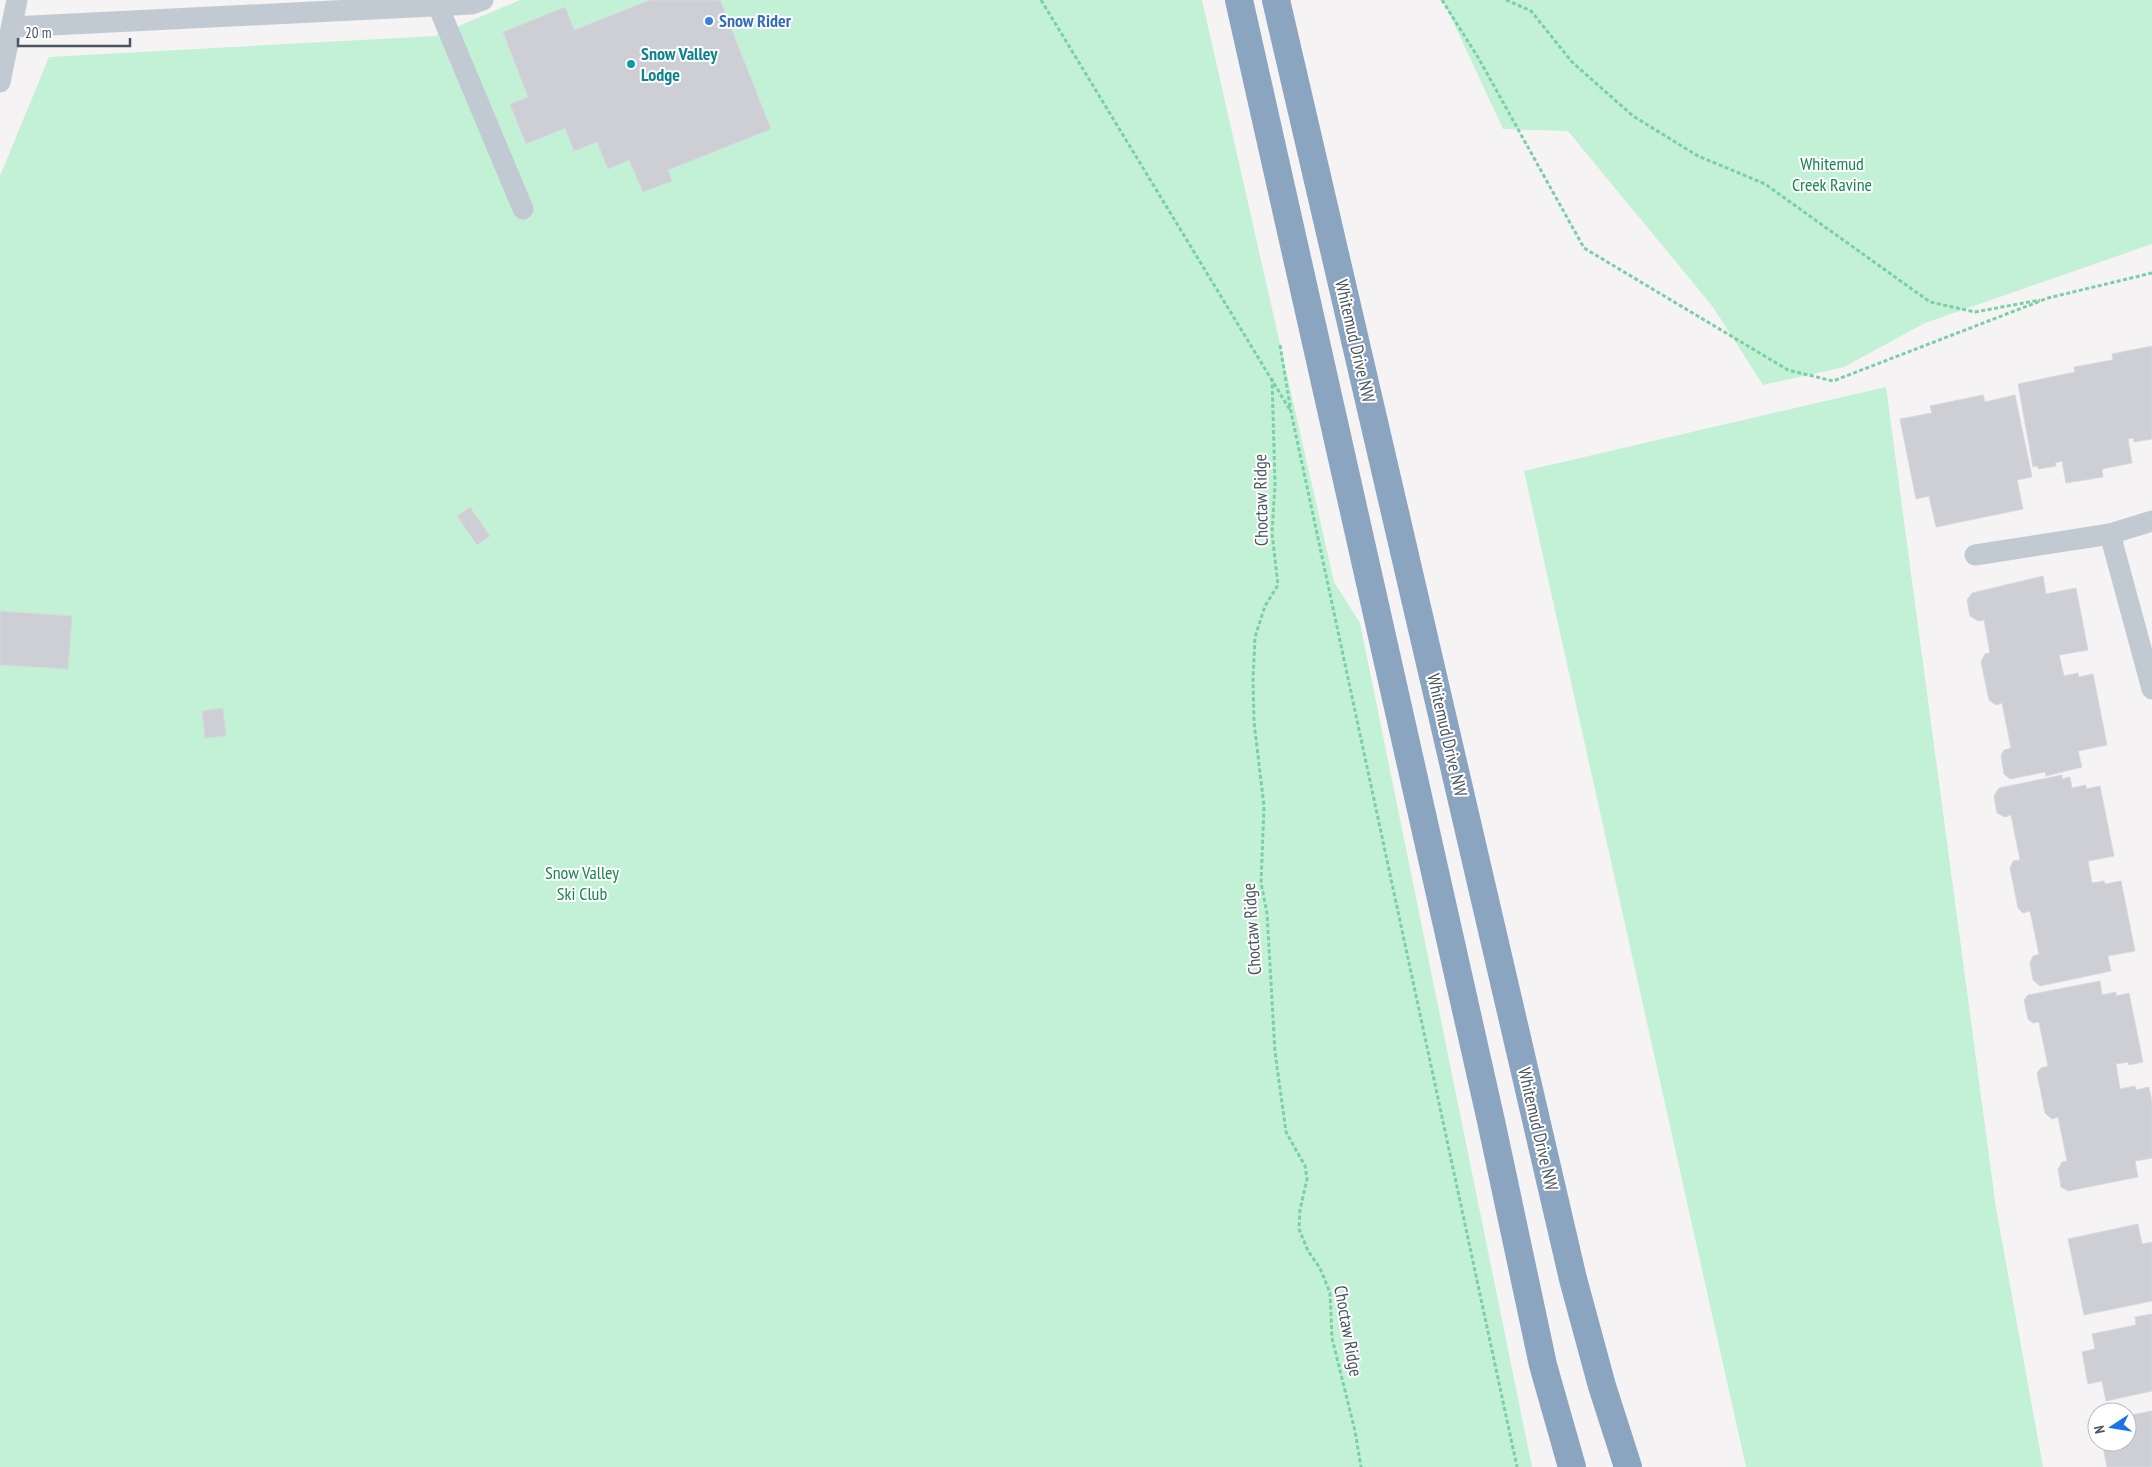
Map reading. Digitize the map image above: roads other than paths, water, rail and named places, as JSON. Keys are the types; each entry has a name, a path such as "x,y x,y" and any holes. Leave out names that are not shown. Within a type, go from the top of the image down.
{"highway":[{"path":"1239,0 1489,1111 1543,1365 1572,1467"},
{"name":"Whitemud Drive NW","path":"1279,12 1573,1279 1602,1386 1628,1467"}],"lane":[{"path":"0,82 17,0"},
{"path":"12,27 438,6 472,4 483,0"},
{"path":"438,6 523,209"},
{"path":"1975,555 2110,534 2152,521"},
{"path":"2110,534 2152,689"}],"place":[{"name":"Snow Rider","path":"709,21"},
{"name":"Snow Valley Lodge","path":"631,64"}],"park label":[{"name":"Whitemud Creek Ravine","path":"1832,174"},
{"name":"Snow Valley Ski Club","path":"582,883"}]}
